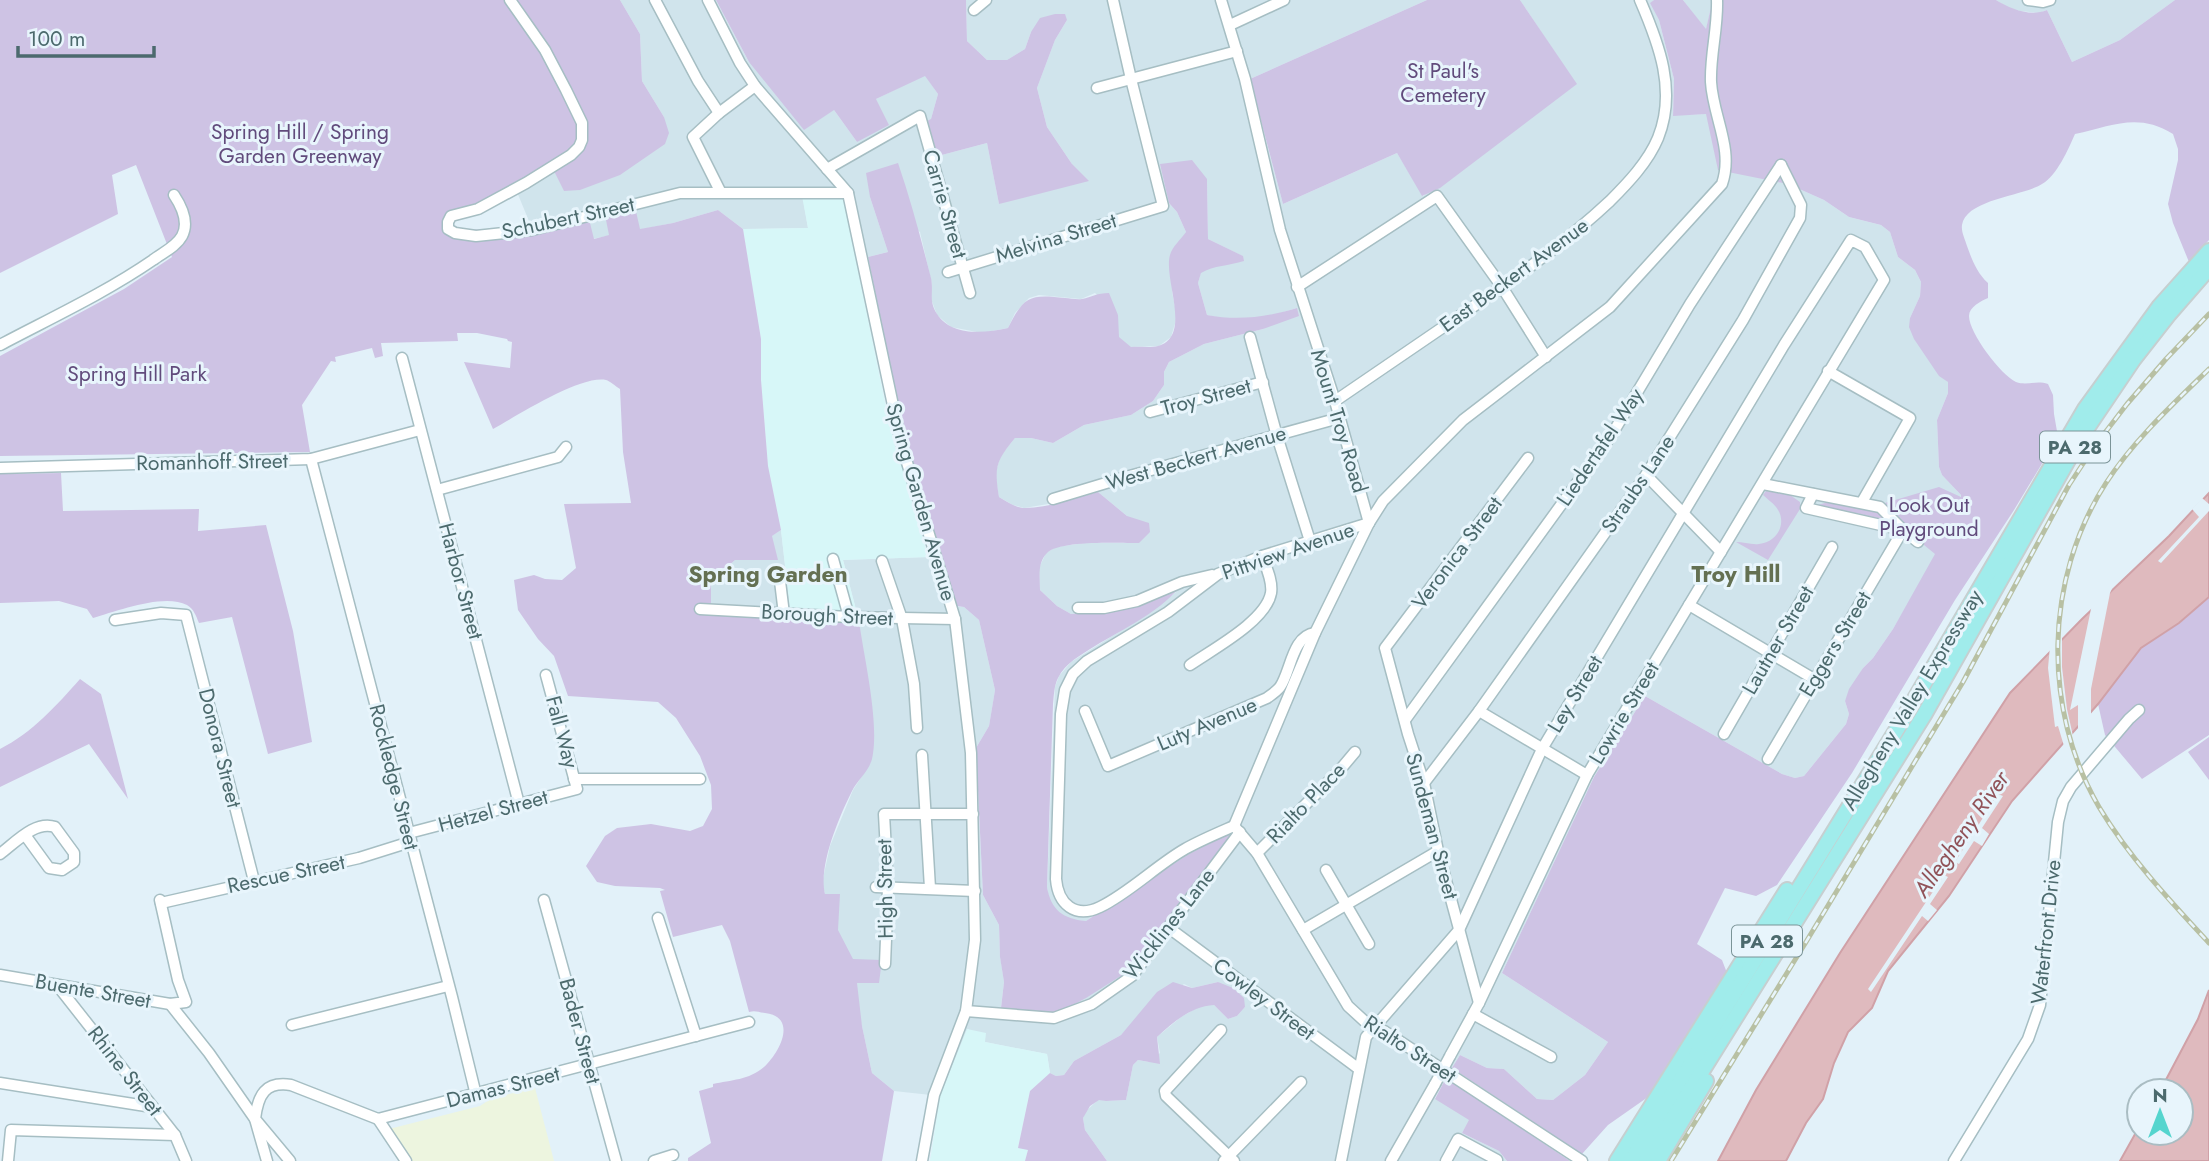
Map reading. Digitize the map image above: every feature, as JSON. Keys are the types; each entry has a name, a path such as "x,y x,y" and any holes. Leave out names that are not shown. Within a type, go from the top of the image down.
{"highway":[{"name":"Allegheny Valley Expressway","path":"1631,1161 1902,720 2085,409 2159,307 2209,251"},
{"name":"Allegheny Valley Expressway","path":"1646,1161 1924,715 2081,437 2133,360 2209,268"},
{"path":"1617,1161 1845,800 1902,720"},
{"path":"1658,1161 1813,908 1872,807 1882,784"}],"street":[{"name":"Schubert Street","path":"510,0 545,50 566,90 582,122 582,140 571,155 526,183 478,209 452,216 448,222 449,229 455,233 476,236 532,230 680,192 848,193"},
{"path":"655,0 698,81 719,113"},
{"name":"Spring Garden Avenue","path":"708,0 740,63 755,86 848,193 901,443 954,619 968,721 975,940 965,1011 934,1095 922,1161"},
{"path":"974,10 986,0"},
{"path":"1113,0 1130,79"},
{"name":"Mount Troy Road","path":"1221,0 1237,51 1280,230 1335,401 1369,523"},
{"path":"1230,25 1283,0"},
{"name":"East Beckert Avenue","path":"1335,401 1502,287 1577,232 1624,187 1648,157 1658,138 1667,95 1665,76 1653,32 1640,0"},
{"name":"Pittview Avenue","path":"1237,829 1185,849 1100,907 1076,910 1063,903 1056,879 1061,714 1065,690 1073,674 1087,661 1168,612 1218,574 1262,556 1369,523 1383,501 1463,420 1610,307 1634,282 1722,184 1726,173 1727,159 1712,86 1711,67 1718,16 1717,0"},
{"path":"2028,0 2050,0"},
{"path":"1097,88 1237,51"},
{"name":"Melvina Street","path":"948,272 1163,206 1130,79"},
{"path":"720,191 693,136 755,86"},
{"name":"Carrie Street","path":"827,169 920,116 970,293"},
{"name":"Straubs Lane","path":"1424,783 1479,711 1646,475 1743,320 1800,218 1801,205 1782,165"},
{"name":"Liedertafel Way","path":"1405,720 1611,436 1690,304 1782,165"},
{"path":"0,345 129,276 171,248 181,238 185,224 182,208 174,195"},
{"path":"1297,287 1437,196 1502,287 1546,357"},
{"name":"Lowrie Street","path":"1391,1161 1479,1003 1587,775 1884,280 1865,247 1851,240"},
{"name":"Ley Street","path":"1341,1161 1366,1037 1459,930 1542,749 1784,345 1851,240"},
{"path":"1250,337 1310,541"},
{"name":"Harbor Street","path":"402,358 519,804"},
{"path":"1828,371 1910,418 1862,502"},
{"name":"Troy Street","path":"1150,412 1263,382"},
{"name":"West Beckert Avenue","path":"1053,499 1339,418"},
{"name":"Romanhoff Street","path":"0,468 311,459 420,430"},
{"path":"437,490 558,457 566,447"},
{"name":"Veronica Street","path":"1385,648 1528,458"},
{"name":"Rockledge Street","path":"311,459 476,1095"},
{"path":"1646,475 1721,552"},
{"path":"1763,484 1880,507 1918,542"},
{"path":"1813,494 1806,508 1903,530"},
{"path":"1237,829 1315,633 1369,523"},
{"name":"Eggers Street","path":"1768,759 1903,530"},
{"name":"Lautner Street","path":"1724,734 1832,547"},
{"path":"1190,666 1258,618 1267,605 1271,591 1262,556"},
{"path":"833,559 849,617"},
{"path":"882,561 902,619 914,684 917,727"},
{"path":"779,573 784,614"},
{"path":"1078,608 1104,608 1136,601 1182,582 1218,574"},
{"path":"1689,605 1814,679"},
{"name":"Borough Street","path":"700,609 849,617 954,619"},
{"name":"Donora Street","path":"115,620 161,613 186,615 254,881"},
{"name":"Luty Avenue","path":"1085,711 1108,766 1267,698 1280,687 1300,642 1308,634 1315,633"},
{"name":"Sundeman Street","path":"1385,648 1424,783 1438,851 1479,1003"},
{"name":"Fall Way","path":"546,675 576,784"},
{"name":"Waterfront Drive","path":"1954,1161 2028,1039 2037,1016 2058,822 2063,802 2071,786 2139,710"},
{"path":"1479,711 1587,775"},
{"name":"Rialto Place","path":"1257,853 1355,752"},
{"path":"922,755 930,888"},
{"name":"Hetzel Street","path":"410,838 576,784 700,779"},
{"path":"924,813 973,814"},
{"name":"High Street","path":"885,964 888,888 884,814 924,813"},
{"path":"0,854 39,825 55,827 74,853 74,862 62,870 49,869 26,835"},
{"name":"Rialto Street","path":"1237,829 1257,853 1348,1006 1372,1028 1384,1031 1582,1161"},
{"name":"Wicklines Lane","path":"965,1011 1054,1018 1092,1004 1132,976 1170,928 1237,829"},
{"name":"Rescue Street","path":"170,1004 186,1002 177,980 160,902 359,858 410,838"},
{"path":"1303,930 1438,851"},
{"path":"1326,870 1369,944"},
{"path":"876,887 975,891"},
{"name":"Bader Street","path":"544,900 616,1161"},
{"path":"659,918 696,1036"},
{"name":"Cowley Street","path":"1170,928 1359,1069"},
{"name":"Buente Street","path":"0,975 170,1004 209,1053 255,1119"},
{"name":"Rhine Street","path":"57,985 175,1135 186,1161"},
{"path":"292,1026 448,986"},
{"path":"1473,1014 1550,1057"},
{"name":"Damas Street","path":"378,1119 749,1022"},
{"path":"1221,1030 1165,1091 1166,1096 1229,1159 1300,1082"},
{"path":"0,1083 152,1107"},
{"path":"267,1161 255,1119 257,1103 261,1093 280,1083 378,1119 406,1161"},
{"path":"255,1119 290,1161"},
{"path":"8,1161 11,1130 175,1135"},
{"path":"1446,1161 1458,1139 1496,1161"},
{"path":"654,1161 673,1155"}],"shaded area":[{"path":"620,0 716,0 749,62 834,110 857,142 876,99 925,75 938,94 931,119 938,156 987,143 999,204 1072,164 1047,127 1037,88 1055,40 1067,20 1031,32 1025,49 1007,60 987,60 967,41 966,0 1427,0 1250,79 1283,204 1397,153 1423,196 1576,84 1520,0 1654,0 1651,3 1659,20 1674,79 1673,115 1706,114 1788,184 1824,200 1849,217 1881,225 1890,232 1898,257 1915,270 1921,282 1920,296 1910,318 1948,382 1948,393 1937,420 1939,467 1942,475 1961,495 1960,505 1948,535 1893,629 1863,668 1845,701 1849,714 1846,724 1804,776 1795,778 1782,774 1645,696 1594,777 1502,973 1608,1042 1585,1075 1553,1100 1537,1099 1504,1069 1487,1068 1460,1055 1435,1098 1470,1120 1462,1133 1499,1151 1507,1161 1107,1161 1085,1130 1085,1112 1099,1099 1126,1100 1133,1065 1138,1060 1148,1062 1160,1053 1157,1037 1181,1017 1202,1005 1214,1005 1228,1019 1237,1016 1245,1007 1218,982 1192,988 1184,984 1135,1020 1121,1035 1074,1061 1064,1075 1056,1076 1050,1073 1047,1054 985,1042 968,1029 940,1096 894,1091 872,1073 862,1026 822,883 830,846 853,790 871,762 858,617 843,560 928,557 944,606 964,607 979,620 995,690 989,726 976,748 983,895 999,925 1004,982 1001,1007 1127,972 1233,833 1086,921 1071,920 1057,912 1049,900 1047,887 1055,687 1059,676 1071,662 1144,616 1176,592 1089,613 1071,614 1057,606 1040,590 1039,568 1046,553 1056,547 1085,543 1139,543 1127,516 1098,492 1024,508 1013,505 999,497 995,474 1001,455 1015,438 1053,443 1084,425 1131,415 1153,401 1164,385 1164,372 1169,362 1204,344 1263,329 1297,308 1267,317 1225,319 1207,315 1198,283 1201,272 1242,256 1208,239 1207,179 1169,203 1177,212 1186,232 1172,292 1177,317 1171,337 1159,346 1130,347 1118,337 1118,315 1095,293 1081,299 1039,295 1029,298 1015,313 1008,328 982,333 951,327 937,315 930,296 932,284 920,232 870,197 888,252 868,257 849,188 801,187 808,228 743,229 718,210 673,223 577,242 531,226 517,192 554,170 664,117 642,81 640,34"},
{"path":"1683,0 1716,0 1711,7 1706,30"},
{"path":"1996,0 2175,0 2120,40 2072,62 2047,10 2039,13 2012,10"},
{"path":"802,196 843,197 888,417 928,557 843,560 859,621 791,618 781,530 768,466 761,380 761,339 743,229 808,228"},
{"path":"781,530 791,618 711,613 711,581 736,559"},
{"path":"967,1029 986,1033 985,1042 1047,1054 1050,1073 1030,1091 1018,1147 1028,1149 1025,1161 930,1161 940,1096"},
{"path":"535,1088 554,1161 410,1161 389,1129 480,1106 492,1098"}],"green space":[{"path":"0,0 620,0 640,34 642,81 664,117 669,133 665,144 620,175 580,190 564,191 554,171 454,218 451,223 454,228 496,229 524,226 566,216 567,221 589,219 594,239 609,235 605,215 635,207 640,229 718,210 743,229 761,339 761,380 768,466 781,530 772,536 778,560 735,560 711,581 711,613 859,621 873,710 874,745 868,768 852,791 836,828 827,856 824,883 825,894 840,894 838,930 853,959 882,960 879,983 857,983 862,1026 872,1073 894,1091 882,1161 688,1161 688,1158 711,1143 699,1091 713,1087 713,1084 746,1077 764,1067 776,1053 783,1036 781,1021 775,1016 757,1011 749,1012 730,941 722,925 673,937 660,891 665,890 597,882 586,866 605,836 617,828 651,824 690,831 703,826 712,809 711,785 700,756 676,718 658,702 568,696 554,656 538,639 518,610 514,580 534,575 562,580 576,568 564,504 631,503 623,452 620,389 606,380 581,384 549,398 493,429 464,362 510,368 512,342 477,333 457,333 458,341 381,343 383,356 375,358 372,348 335,357 336,362 331,361 302,405 310,452 0,456 0,356 124,289 172,257 136,165 112,175 118,214 0,273"},
{"path":"716,0 966,0 967,41 987,60 1007,60 1025,49 1040,18 1065,14 1067,20 1055,40 1037,88 1047,127 1072,164 1089,181 999,204 987,143 938,156 927,121 931,119 938,94 925,76 876,99 889,125 857,142 834,110 804,130 749,62"},
{"name":"St Paul's Cemetery","path":"1427,0 1520,0 1577,84 1440,188 1422,196 1397,153 1283,204 1250,79"},
{"name":"Look Out Playground","path":"1654,0 1683,0 1706,29 1711,7 1716,0 1996,0 2021,11 2034,13 2047,10 2072,62 2120,40 2175,0 2209,0 2209,240 2189,262 2168,204 2178,160 2173,134 2160,127 2136,122 2075,134 2062,162 2042,184 1984,204 1966,216 1962,225 1963,236 1975,266 1988,283 1988,298 1971,310 1970,323 1987,353 2010,378 2020,383 2048,384 2053,395 2058,437 1955,600 1852,773 1777,885 1756,896 1725,888 1697,944 1722,960 1727,973 1648,1097 1608,1125 1582,1154 1452,1068 1460,1055 1487,1068 1504,1069 1537,1099 1553,1100 1585,1075 1608,1042 1502,973 1594,777 1645,696 1782,774 1795,778 1804,776 1846,724 1849,714 1845,701 1849,689 1893,629 1935,554 1907,531 1885,503 1939,487 1961,497 1942,475 1939,467 1937,420 1948,393 1948,382 1939,376 1909,327 1920,296 1921,282 1915,270 1898,257 1890,232 1881,225 1849,217 1824,200 1788,184 1718,170 1706,114 1673,116 1674,79 1659,20 1650,3"},
{"path":"1192,160 1207,179 1208,239 1243,256 1244,261 1211,268 1201,273 1198,283 1207,315 1252,317 1297,308 1299,316 1263,329 1204,344 1169,362 1164,372 1164,385 1153,401 1131,415 1084,425 1053,443 1015,438 1000,459 997,478 999,497 1018,507 1043,506 1098,492 1127,516 1149,523 1150,532 1139,543 1076,544 1047,553 1040,566 1040,590 1057,606 1071,614 1089,613 1166,584 1182,583 1154,610 1074,660 1057,681 1053,704 1047,887 1055,907 1071,918 1086,921 1189,854 1234,831 1127,972 1056,1014 1001,1008 1004,982 999,925 983,895 976,748 989,726 995,690 979,620 964,607 956,606 910,463 868,257 888,252 870,197 866,173 898,163 931,278 933,304 937,314 951,327 970,332 1008,328 1024,303 1036,297 1080,299 1109,293 1118,315 1119,337 1131,347 1152,347 1168,340 1174,331 1170,255 1186,232 1177,212 1169,203 1160,164"},
{"path":"61,473 63,511 199,509 198,531 266,525 293,631 312,742 268,754 232,617 199,623 187,605 166,601 140,604 93,618 87,609 59,601 0,603 0,474"},
{"path":"1766,491 1790,495 1800,502 1800,509 1768,560 1736,542 1766,542 1779,530 1779,513 1763,495"},
{"path":"1828,502 1875,510 1886,520 1856,513 1853,515 1818,505"},
{"path":"2209,597 2209,735 2142,779 2105,735 2098,704 2141,648 2180,623"},
{"path":"80,679 101,694 128,799 89,744 0,787 0,749 33,727"},
{"path":"2209,737 2209,780 2188,752"},
{"path":"1173,982 1192,988 1218,982 1233,988 1244,998 1245,1007 1237,1016 1228,1019 1214,1005 1198,1008 1183,1016 1157,1037 1160,1064 1138,1060 1133,1065 1126,1100 1099,1100 1090,1106 1083,1118 1085,1130 1107,1161 1025,1161 1028,1150 1018,1148 1030,1091 1050,1073 1056,1076 1064,1075 1074,1061 1121,1035 1157,992"},
{"path":"1446,1078 1570,1161 1507,1161 1499,1151 1462,1133 1469,1120 1435,1099"}],"water":[{"name":"Allegheny River","path":"2209,493 2209,597 2179,623 2141,648 2098,704 2012,801 1949,896 1888,971 1872,1008 1848,1032 1834,1063 1823,1099 1806,1123 1786,1161 1718,1161 1756,1090 1840,953 2010,693"},
{"path":"2209,990 2209,1161 2120,1161 2128,1147 2195,1147 2195,1077 2167,1077 2198,1019"}],"pier":[{"path":"2202,498 2209,504 2209,511 2161,563 2158,561 2199,517 2192,509"},
{"path":"2115,582 2110,593 2091,689 2091,717 2078,731 2078,705 2070,710 2092,604"},
{"path":"2062,634 2062,667 2073,736 2064,746 2058,726 2055,727 2048,668 2050,646"},
{"path":"1998,794 2003,796 1982,828 1989,834 1982,846 1974,841 1959,864 1955,862"},
{"path":"1944,875 1948,877 1930,904 1937,910 1928,921 1922,916 1871,992 1868,989"}],"railway":[{"path":"1671,1161 1963,682 2069,485 2127,404 2209,314"},
{"path":"2209,369 2141,438 2106,483 2086,520 2071,560 2062,602 2058,644 2060,687 2067,729 2080,769 2099,807 2137,861 2209,943"}],"district":[{"name":"Spring Garden","path":"768,574"},
{"name":"Troy Hill","path":"1736,574"}],"park label":[{"name":"Spring Hill / Spring Garden Greenway","path":"300,144"},
{"name":"Spring Hill Park","path":"137,374"}]}
